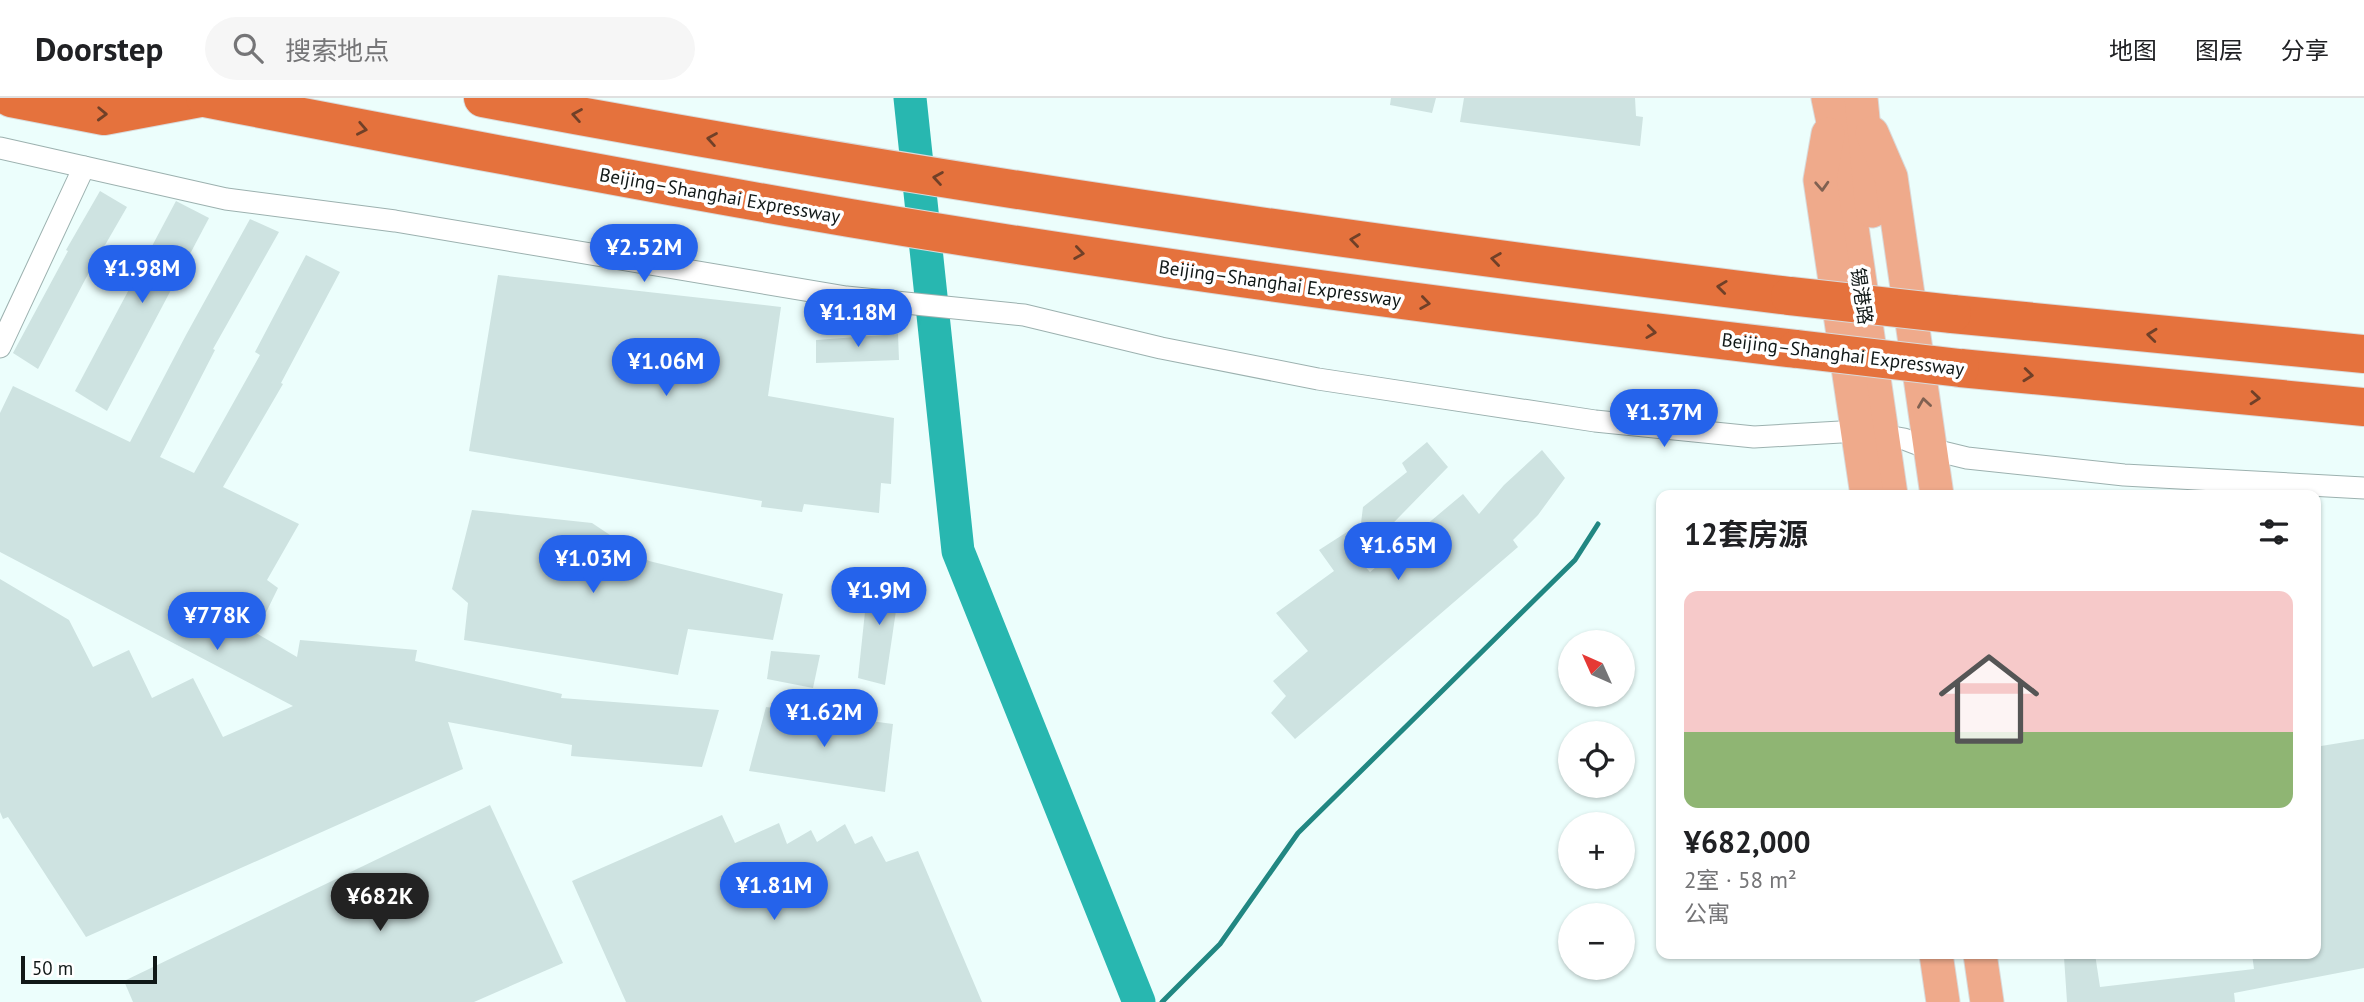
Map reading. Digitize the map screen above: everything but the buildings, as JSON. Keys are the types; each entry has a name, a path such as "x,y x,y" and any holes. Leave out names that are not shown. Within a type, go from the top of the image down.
{"highway":[{"name":"Beijing–Shanghai Expressway","path":"11,98 104,116 203,98 851,218 1525,317 1960,369 2364,407"},
{"path":"483,98 845,163 1292,232 1790,296 2220,342 2364,354"}],"main road":[{"path":"1846,107 1820,180 1894,439 1911,490"},
{"path":"1846,107 1891,177 1894,439 1891,490"},
{"path":"1869,490 1894,439"},
{"path":"1894,439 1933,490"},
{"path":"1937,959 1943,1002"},
{"path":"1959,959 1965,1002"},
{"path":"1981,959 1987,1002"},
{"path":"2004,959 2010,1002"}],"street":[{"path":"0,148 226,199 395,221 846,297 1024,315 1161,348 1318,379 1595,421 1754,437 1894,439 1967,457 2124,475 2364,488"},
{"path":"0,346 84,167"}],"waterway":[{"path":"910,98 958,551 1139,1002"},
{"path":"1162,1002 1220,944 1298,833 1575,560 1598,524"}]}
